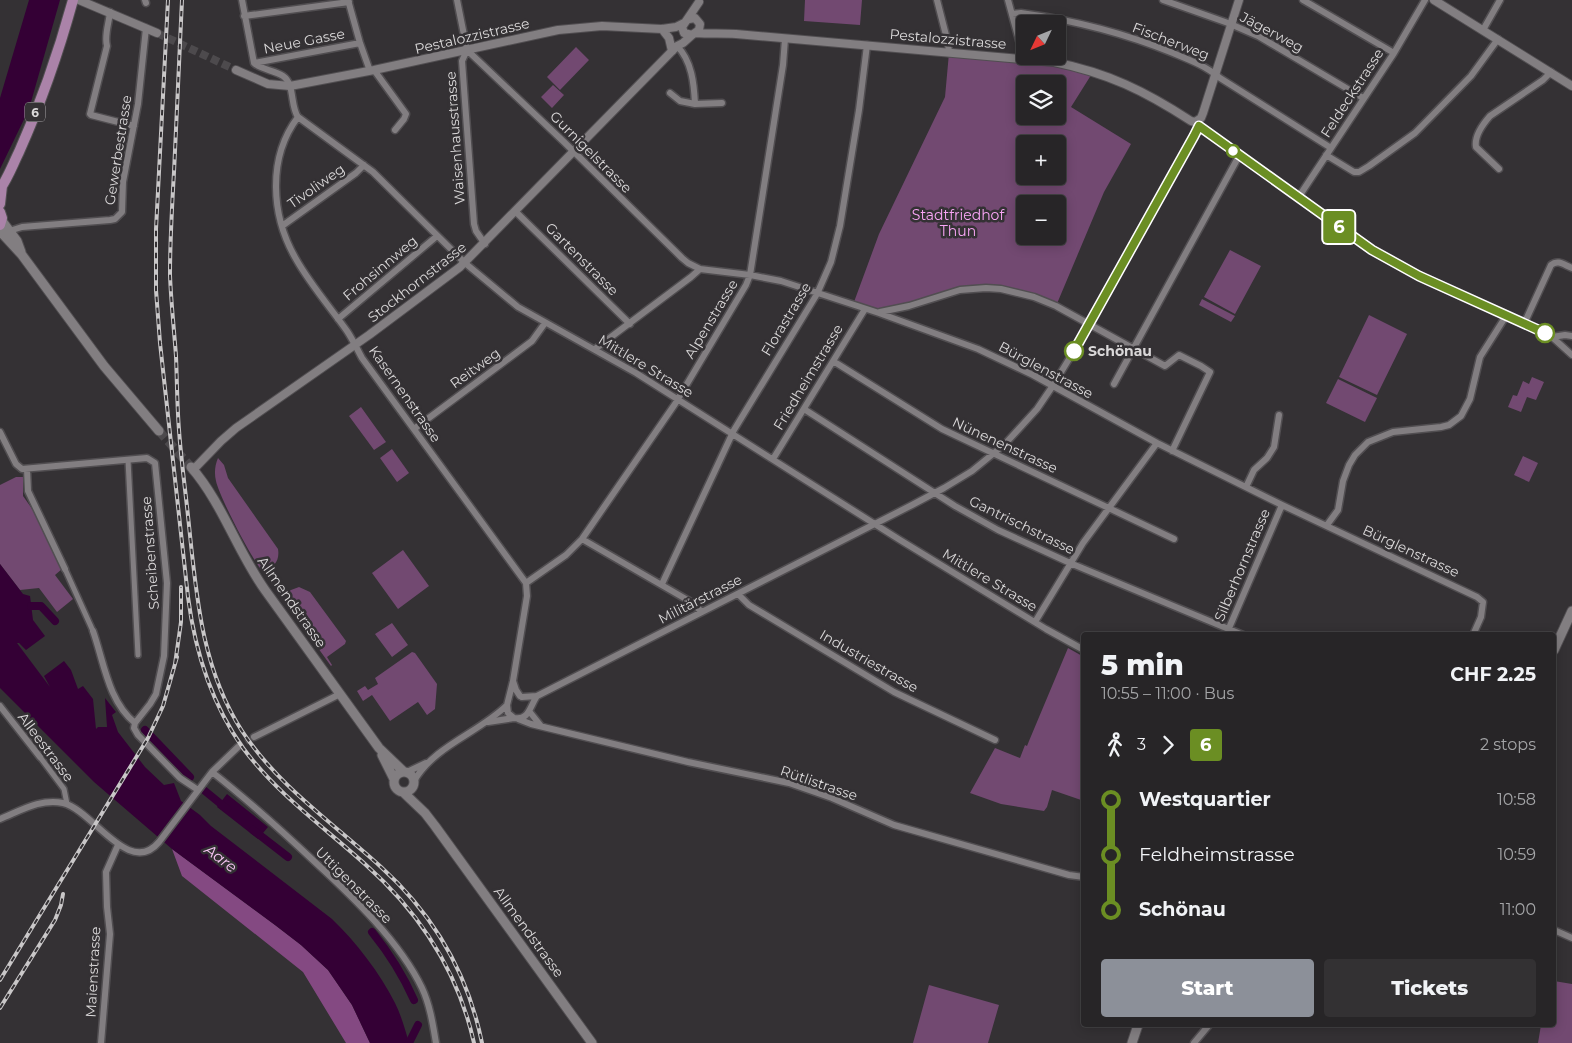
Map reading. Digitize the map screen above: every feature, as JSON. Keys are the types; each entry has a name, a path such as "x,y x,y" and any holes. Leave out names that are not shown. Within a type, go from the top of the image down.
{"main road":[{"name":"6","path":"0,204 1,188 23,143 38,105 74,0"},
{"path":"2,225 97,357 159,431"},
{"name":"Allmendstrasse","path":"192,469 212,493 251,569 379,748 394,779"},
{"path":"1556,646 1572,611"},
{"name":"Allmendstrasse","path":"379,748 405,772"},
{"path":"405,772 411,774 414,783 410,790 403,792 395,788 394,779 397,774 405,772"},
{"name":"Allmendstrasse","path":"414,783 425,813"},
{"name":"Allmendstrasse","path":"403,792 425,813 592,1043"},
{"path":"1132,1043 1137,1027"}],"street":[{"path":"79,0 158,33"},
{"path":"242,0 254,64 285,77 290,86 294,110 298,117"},
{"name":"Waisenhausstrasse","path":"457,0 467,50 462,61 474,224 484,244"},
{"path":"937,0 949,53"},
{"path":"1008,0 1016,29"},
{"name":"Jägerweg","path":"1163,0 1231,24 1258,36 1363,98"},
{"path":"1198,124 1239,0"},
{"path":"1303,0 1394,53"},
{"name":"Feldeckstrasse","path":"1298,198 1394,53 1425,0"},
{"path":"1434,0 1572,86"},
{"path":"1483,30 1500,0"},
{"path":"244,16 349,1 360,43 372,70 406,114 395,130"},
{"path":"699,1 699,30 689,33 682,28 699,1"},
{"path":"110,12 105,41 107,46 90,114 91,116 134,126"},
{"name":"Fischerweg","path":"1012,14 1021,13 1064,20 1137,40 1192,61 1206,67 1331,148"},
{"path":"686,21 693,18 699,23"},
{"name":"Pestalozzistrasse","path":"290,86 574,28 617,26 662,29 676,27 686,21"},
{"name":"Pestalozzistrasse","path":"699,23 718,33 1016,58"},
{"name":"Gewerbestrasse","path":"2,225 22,227 110,220 119,216 122,212 124,176 138,104 146,28"},
{"path":"662,29 675,49 684,55 690,68 694,85 694,104"},
{"name":"Pestalozzistrasse","path":"662,29 670,32 712,35 718,33"},
{"name":"Stockhornstrasse","path":"192,469 236,428 438,285 465,263 683,43 689,33"},
{"name":"Alpenstrasse","path":"526,583 566,556 582,539 678,399 746,285 750,275 783,65 785,39"},
{"path":"1326,155 1354,172 1360,172 1369,166 1415,133 1471,76 1498,39"},
{"name":"Neue Gasse","path":"254,64 360,43"},
{"name":"Florastrasse","path":"662,584 733,434 817,294 831,262 840,226 859,110 867,45"},
{"name":"Gurnigelstrasse","path":"467,50 688,264 700,269"},
{"name":"Pestalozzistrasse","path":"1066,64 1113,78 1150,95 1198,124 1239,156 1360,242 1390,261 1552,337 1571,354"},
{"path":"236,70 268,84 290,86"},
{"path":"1500,169 1476,147 1475,143 1483,124 1490,116 1544,80 1551,72"},
{"path":"670,93 680,101 694,104 722,104"},
{"name":"Mittlere Strasse","path":"298,117 381,180 465,263 518,307 544,323 595,349 678,399 875,524 1034,622 1081,648"},
{"name":"Kasernenstrasse","path":"298,117 283,146 276,175 276,199 282,226 296,259 338,318 362,358 526,583"},
{"name":"Militärstrasse","path":"521,696 537,696 875,524 958,480 992,454 1025,423 1052,386 1090,323 1198,124"},
{"path":"1114,384 1239,156"},
{"name":"Tivoliweg","path":"282,226 364,166"},
{"name":"Gartenstrasse","path":"516,212 630,324"},
{"name":"Frohsinnweg","path":"338,318 437,236"},
{"path":"1524,324 1551,265 1554,262 1558,262 1572,268"},
{"path":"595,349 700,269"},
{"name":"Bürglenstrasse","path":"700,269 781,281 817,294 879,312 986,352 1026,371 1172,451 1282,505 1469,592 1483,602 1481,617 1474,632"},
{"path":"879,312 907,306 960,290 986,288 1017,292 1040,299 1090,323 1165,366 1179,355 1210,372 1172,451"},
{"path":"903,321 907,306"},
{"name":"Friedheimstrasse","path":"773,459 865,309"},
{"path":"1327,525 1338,510 1343,481 1349,464 1368,442 1393,432 1441,428 1461,416 1470,399 1480,356 1506,316"},
{"name":"Reitweg","path":"414,429 532,341 544,323"},
{"name":"Pestalozzistrasse","path":"1552,337 1565,335 1572,338 1568,347 1571,354"},
{"name":"Nünenenstrasse","path":"833,361 928,422 1174,539"},
{"name":"Gantrischstrasse","path":"804,409 934,493 998,530 1227,632"},
{"path":"1246,487 1256,468 1267,458 1274,447 1279,415"},
{"path":"0,432 17,466 27,469 28,491 93,631 112,692 124,713 135,723 134,730 145,743 180,778 200,787"},
{"path":"1034,622 1070,563 1157,443"},
{"name":"Scheibenstrasse","path":"27,469 149,458 156,465 167,583 164,656 160,680 153,700 135,723"},
{"name":"Scheibenstrasse","path":"128,460 138,655"},
{"name":"Silberhornstrasse","path":"1227,632 1282,505"},
{"path":"582,539 662,584 691,602 702,612"},
{"path":"516,719 508,712 508,703 527,596 526,583"},
{"name":"Industriestrasse","path":"738,594 749,606 894,692 995,740"},
{"path":"513,681 516,690 527,701 529,709 542,727"},
{"path":"254,737 340,694"},
{"path":"405,772 428,762 463,736 488,722 514,697 521,696"},
{"path":"488,722 524,717 537,696"},
{"name":"Alleestrasse","path":"0,706 64,789 67,804"},
{"name":"Rütlistrasse","path":"516,719 688,762 789,783 832,798 894,825 1069,875 1081,877"},
{"path":"0,819 42,803 67,804 88,818 118,845 132,852 145,852 152,849 159,842 212,772 238,747"},
{"path":"414,783 428,762"},
{"name":"Uttigenstrasse","path":"212,772 247,799 321,867 383,932 423,988 429,1004 436,1043"},
{"name":"Maienstrasse","path":"101,1043 110,934 106,872 118,845"},
{"path":"1556,931 1572,938"},
{"path":"1194,1043 1208,1027"}],"green space":[{"path":"805,0 862,0 860,25 804,21"},
{"path":"576,47 589,60 560,90 547,77"},
{"name":"Stadtfriedhof Thun","path":"949,53 1016,58 1016,65 1056,65 1093,72 1071,107 1131,144 1104,192 1056,306 1017,292 973,288 879,313 854,302 879,234 945,97"},
{"path":"553,85 564,95 552,108 541,97"},
{"path":"1230,250 1261,266 1235,314 1204,297"},
{"path":"1202,299 1235,316 1231,322 1199,305"},
{"path":"1369,315 1407,334 1377,395 1339,377"},
{"path":"1532,377 1544,382 1536,400 1527,397 1521,412 1508,407 1513,395 1517,396 1523,381 1529,384"},
{"path":"1338,379 1377,398 1365,422 1326,403"},
{"path":"361,407 386,442 374,450 349,416"},
{"path":"392,449 409,473 397,482 380,458"},
{"path":"1523,456 1538,463 1529,482 1514,475"},
{"path":"218,458 224,465 228,478 278,549 276,563 264,573 245,544 219,489 215,472"},
{"path":"16,477 23,477 23,496 40,520 62,569 55,575 73,599 57,612 39,588 20,590 0,564 0,485"},
{"path":"403,550 429,586 398,609 372,573"},
{"path":"299,587 310,592 346,641 345,644 327,657 331,666 282,598 291,590"},
{"path":"392,623 408,645 392,657 375,634"},
{"path":"1068,648 1081,655 1081,800 1052,790 1044,811 1001,804 970,793 995,748 1020,758 1025,745 1027,746"},
{"path":"412,652 415,653 437,684 435,709 427,715 418,702 390,721 372,695 363,701 357,691 365,686 368,690 378,684 375,678"},
{"path":"1556,981 1572,984 1572,1043 1538,1043 1541,1027 1556,1027"},
{"path":"929,985 999,1005 988,1043 913,1043"}],"shaded area":[{"path":"172,849 301,945 328,970 352,1005 370,1043 346,1043 303,972 182,876"}],"water":[{"path":"29,0 60,0 29,109 0,169 0,98"},
{"name":"Aare","path":"0,564 23,594 30,596 33,620 45,636 26,650 17,643 50,687 44,676 64,661 71,670 78,689 83,686 93,699 96,729 98,727 107,727 105,698 116,712 112,715 118,732 145,767 164,785 174,783 181,801 332,919 359,948 382,980 403,1022 409,1043 370,1043 352,1005 328,970 301,945 172,849 94,782 0,688"},
{"path":"227,794 268,827 258,839 217,807"}],"waterway":[{"path":"31,606 41,606 55,621"},
{"path":"145,730 190,777"},
{"path":"205,791 227,809"},
{"path":"253,830 288,857"},
{"path":"372,932 395,964 414,1000"},
{"path":"409,1043 418,1025"}],"tunnel":[{"path":"157,33 236,70"},
{"path":"159,431 191,467"},
{"path":"238,747 254,737"}],"railway":[{"path":"168,0 156,229 156,290 160,343 188,597 200,657 213,695 222,713 243,748 256,765 301,810 386,884 404,903 435,945 458,992 474,1043"},
{"path":"182,0 170,275 181,452 194,572 202,627 209,654 228,706 256,751 289,787 400,885 432,925 458,969 468,993 482,1043"},
{"path":"175,664 181,622 181,587"},
{"path":"0,980 148,738 163,706 177,657"},
{"path":"0,1008 55,920 63,894"}],"bus line":[{"name":"6","path":"1074,351 1199,126 1271,179 1390,261 1545,333"}],"place":[{"name":"Schönau","path":"1074,351"}]}
